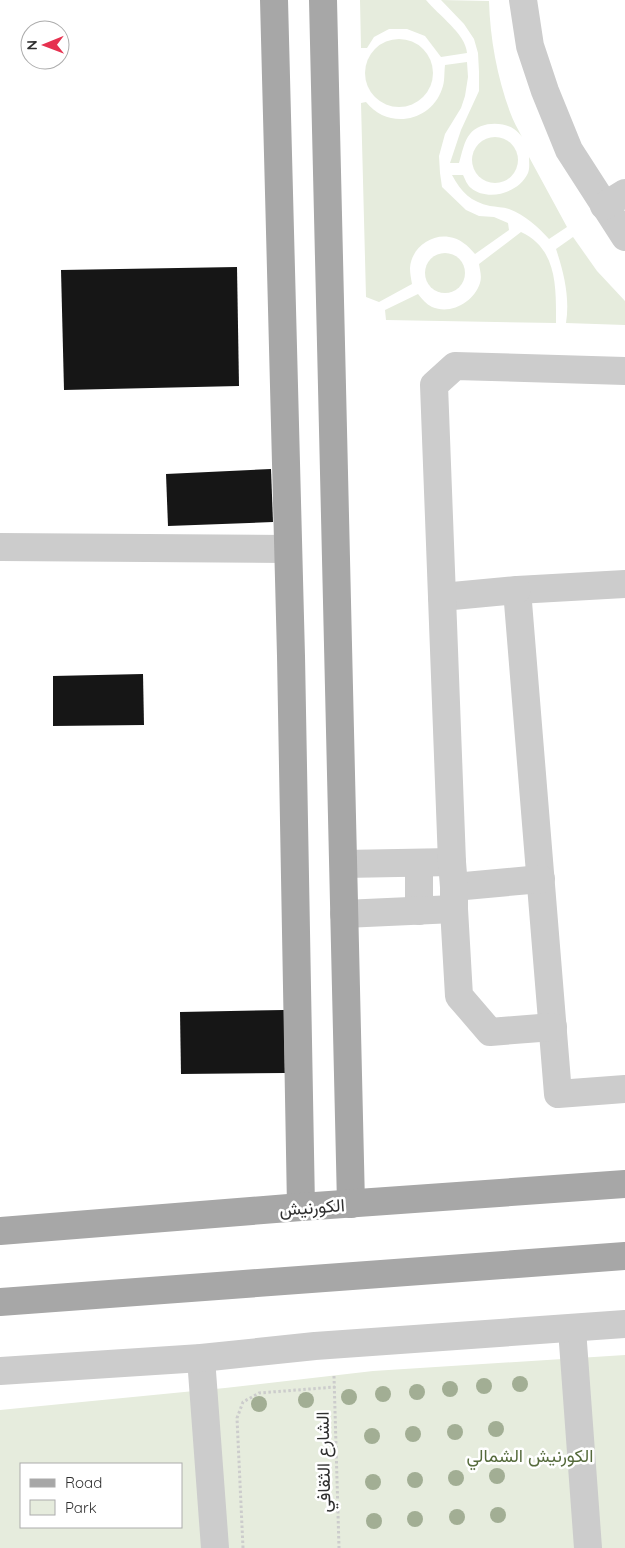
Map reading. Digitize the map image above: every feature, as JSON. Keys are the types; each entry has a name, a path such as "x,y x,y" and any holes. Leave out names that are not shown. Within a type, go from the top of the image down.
{"main road":[{"path":"274,0 288,549 300,1208"},
{"path":"322,0 351,1204"},
{"name":"الكورنيش","path":"0,1231 625,1184"},
{"path":"0,1302 625,1256"}],"street":[{"path":"523,0 530,46 545,91 569,150 615,200 625,237"},
{"path":"553,1027 490,1032 459,996 434,385 455,366 625,371"},
{"path":"0,547 288,549"},
{"path":"442,597 517,590 625,584"},
{"path":"517,590 558,1094 625,1089"},
{"path":"344,864 419,864 454,886"},
{"path":"419,864 419,911"},
{"path":"344,914 419,911 454,886 541,880"},
{"path":"0,1371 201,1358 315,1346 625,1324"},
{"path":"572,1329 588,1548"},
{"path":"201,1358 215,1548"}],"path":[{"name":"الشارع الثقافي","path":"334,1376 339,1548"},
{"path":"243,1548 237,1418 243,1402 259,1393 335,1387"}],"green space":[{"path":"360,0 426,0 457,32 462,39 467,53 441,57 425,36 407,29 389,29 374,37 367,48 361,48"},
{"path":"441,0 489,1 491,29 498,71 505,99 522,137 509,126 491,124 479,127 468,137 459,163 450,163 461,130 479,91 478,53 474,39 464,24"},
{"path":"399,39 412,42 423,49 430,60 433,73 430,86 423,97 412,104 399,107 386,104 375,97 368,86 365,73 368,60 375,49 386,42"},
{"path":"467,62 468,77 465,96 461,108 445,134 439,156 442,187 466,210 479,216 494,217 508,223 509,230 475,254 457,239 442,237 429,240 418,249 411,261 412,284 379,302 366,297 361,103 366,102 375,111 397,119 419,115 429,109 436,100 443,86 445,65"},
{"path":"495,137 508,141 514,147 518,160 514,173 508,179 495,183 482,179 476,173 472,160 476,147 482,141"},
{"path":"529,157 567,227 549,239 531,222 515,212 507,208 483,204 472,199 463,191 452,175 463,175 470,187 478,192 494,195 518,186 524,180 529,171"},
{"path":"521,232 533,239 548,259 555,284 556,323 386,320 385,310 418,294 432,307 439,309 454,308 461,305 473,296 477,290 481,276 479,264"},
{"path":"573,237 597,271 625,301 625,325 566,323 566,286 556,249"},
{"path":"449,253 456,256 462,262 465,273 464,281 456,290 449,293 441,293 434,290 426,281 425,269 428,262 437,254"},
{"name":"الكورنيش الشمالي","path":"625,1355 625,1548 0,1548 0,1410 225,1388 373,1371"}],"building":[{"path":"237,267 239,386 64,390 61,270"},
{"path":"271,469 273,522 168,526 166,474"},
{"path":"143,674 144,725 53,726 53,676"},
{"path":"284,1010 285,1073 181,1074 180,1012"}]}
